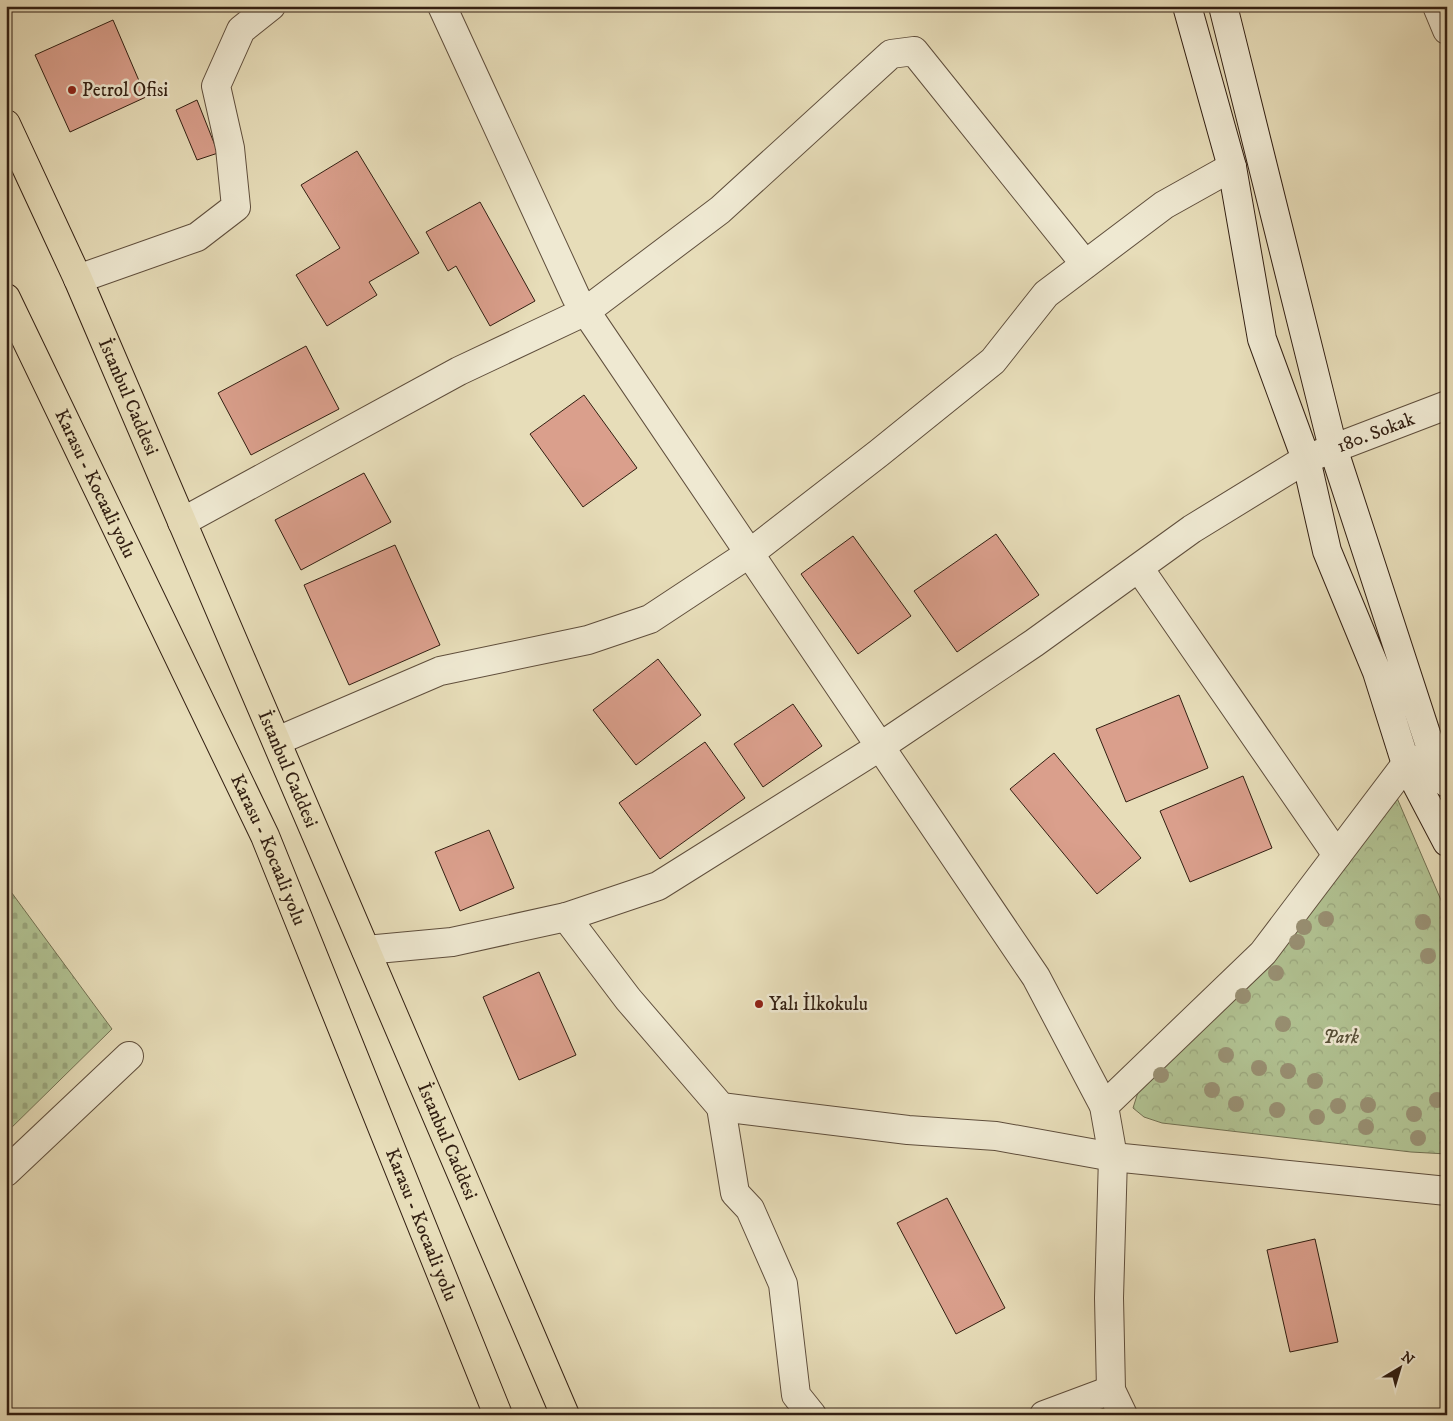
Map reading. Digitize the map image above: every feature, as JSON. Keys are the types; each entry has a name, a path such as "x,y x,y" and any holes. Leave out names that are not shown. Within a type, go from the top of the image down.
{"highway":[{"name":"İstanbul Caddesi","path":"6,124 78,279 565,1415"},
{"name":"Karasu - Kocaali yolu","path":"6,298 265,836 498,1415"}],"street":[{"path":"78,279 197,237 236,207 230,148 216,86 240,30 271,6"},
{"path":"442,6 576,296 1036,978 1104,1106 1113,1157 1109,1298 1111,1390 1123,1415"},
{"path":"1187,6 1232,167 1262,338 1306,459 1327,551 1377,672 1406,764 1447,842"},
{"path":"1223,6 1333,448 1440,753 1447,783"},
{"path":"1437,6 1447,30"},
{"path":"182,522 459,371 586,311 720,210 891,54 914,51 1085,264"},
{"path":"277,742 440,671 588,640 650,620 750,553 879,453 993,361 1046,294 1164,205 1232,167"},
{"name":"180. Sokak","path":"366,950 452,942 566,917 658,886 881,746 1034,643 1192,529 1306,459 1447,405"},
{"path":"1138,568 1337,855"},
{"path":"1104,1106 1263,953 1406,764 1440,753"},
{"path":"566,917 628,999 721,1107 735,1193 750,1209 783,1284 796,1395 812,1415"},
{"path":"6,1172 129,1056"},
{"path":"721,1107 908,1130 996,1136 1113,1157 1447,1191"},
{"path":"1044,1415 1111,1390"}],"green space":[{"name":"Park","path":"1397,798 1447,914 1447,1154 1411,1152 1162,1123 1144,1117 1133,1108 1139,1089"},
{"path":"6,885 112,1029 6,1133"}],"building":[{"path":"113,20 146,97 70,132 35,55"},
{"path":"197,100 218,153 197,160 176,110"},
{"path":"357,151 419,253 369,282 377,295 327,326 296,275 340,248 301,185"},
{"path":"480,202 535,301 490,326 456,266 448,271 426,232"},
{"path":"306,346 339,409 251,455 218,393"},
{"path":"584,395 637,468 583,507 530,434"},
{"path":"364,473 391,522 301,570 275,520"},
{"path":"996,534 1039,595 957,652 914,591"},
{"path":"853,536 911,616 858,654 801,574"},
{"path":"395,545 440,645 349,685 304,585"},
{"path":"658,659 701,715 636,765 593,710"},
{"path":"1179,695 1208,768 1126,802 1096,729"},
{"path":"793,704 822,746 763,787 734,744"},
{"path":"705,742 745,798 660,859 619,803"},
{"path":"1054,753 1141,858 1097,894 1010,789"},
{"path":"1243,776 1272,848 1190,882 1160,811"},
{"path":"489,830 514,888 460,911 435,852"},
{"path":"539,972 576,1055 519,1080 483,997"},
{"path":"947,1198 1005,1308 956,1334 897,1223"},
{"path":"1315,1239 1338,1342 1290,1352 1267,1250"}],"place":[{"name":"Petrol Ofisi","path":"72,90"},
{"name":"Yalı İlkokulu","path":"759,1004"}]}
